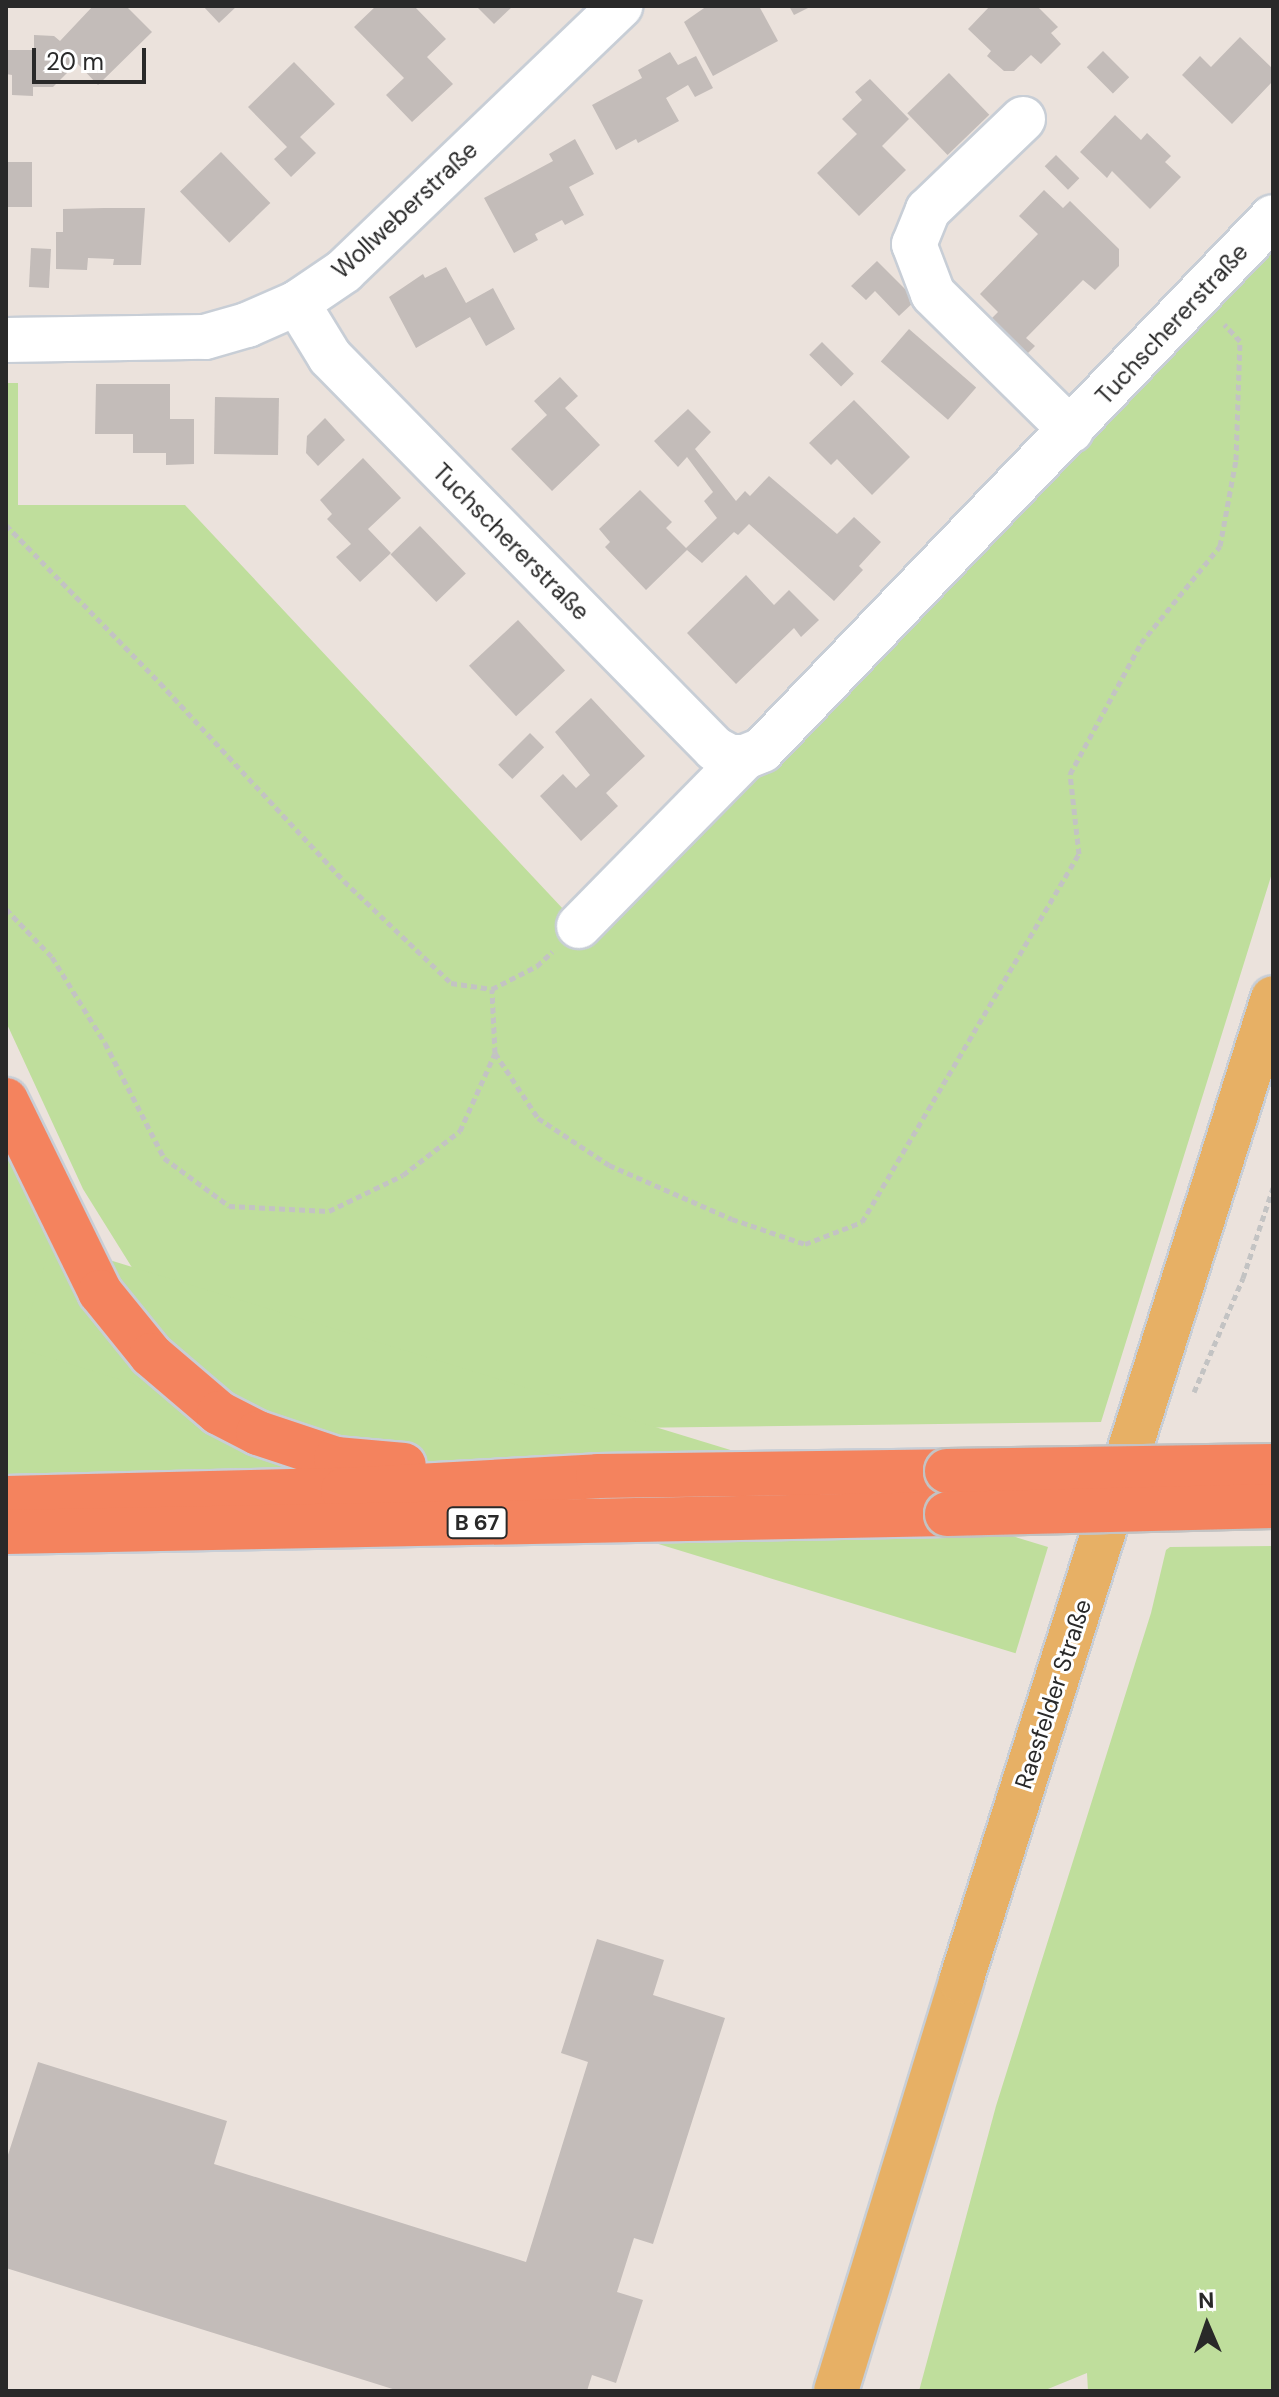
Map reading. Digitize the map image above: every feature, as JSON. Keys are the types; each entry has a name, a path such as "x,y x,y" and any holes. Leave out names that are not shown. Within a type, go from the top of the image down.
{"highway":[{"path":"6,1100 100,1292 151,1355 219,1413 258,1433 336,1459 598,1476"},
{"name":"B 67","path":"6,1498 343,1490 598,1476 1273,1466"},
{"name":"B 67","path":"6,1532 1273,1506"}],"main road":[{"name":"Raesfelder Straße","path":"836,2391 961,1981 1273,998"}],"street":[{"name":"Wollweberstraße","path":"6,340 205,337 247,325 297,303 344,271 620,6"},
{"path":"1023,119 928,210 914,244 933,294 1071,430"},
{"name":"Tuchschererstraße","path":"297,303 330,357 704,738 730,757 745,757 762,750 1273,217"},
{"name":"Tuchschererstraße","path":"579,926 745,757"}],"path":[{"path":"495,1053 538,1118 609,1165 732,1219 805,1244 862,1222 1079,854 1070,774 1141,643 1220,546 1236,460 1240,341 1198,297"},
{"path":"6,525 355,892 451,983 492,989 537,966 579,926"},
{"path":"6,909 52,957 105,1043 164,1158 229,1206 329,1211 403,1175 460,1131 495,1053 492,989"}],"green space":[{"path":"1273,241 1273,870 1101,1422 394,1431 291,1411 217,1361 151,1298 83,1189 6,1022 6,383 18,383 18,505 185,505 579,926"},
{"path":"6,1140 82,1295 117,1348 179,1409 224,1439 293,1470 6,1477"},
{"path":"52,1242 1048,1547 1016,1653 19,1348"},
{"path":"1273,1546 1272,2391 1088,2391 1087,2373 1043,2391 919,2391 996,2106 1151,1613 1166,1550 1170,1547"}],"building":[{"path":"93,6 126,6 152,32 98,85 77,63 53,87 33,87 33,96 12,95 12,75 6,74 6,50 34,50 34,35 54,36 60,41"},
{"path":"203,6 237,6 219,23"},
{"path":"376,6 414,6 446,39 427,57 453,84 412,122 386,95 404,78 354,27"},
{"path":"476,6 513,6 494,24"},
{"path":"707,6 759,6 778,41 713,76 684,22"},
{"path":"789,6 812,6 794,15"},
{"path":"990,6 1037,6 1058,27 1051,33 1061,44 1041,64 1031,55 1014,71 1004,71 987,56 991,51 968,29"},
{"path":"1240,37 1273,69 1273,81 1232,124 1182,75 1200,56 1211,67"},
{"path":"1103,51 1129,77 1113,93 1087,67"},
{"path":"670,52 678,65 696,56 713,88 695,97 688,85 666,98 679,121 638,143 636,139 616,150 592,105 642,78 638,70"},
{"path":"294,62 335,104 300,137 316,153 291,177 274,159 287,147 248,107"},
{"path":"949,73 989,115 948,155 907,113"},
{"path":"870,79 909,119 882,146 906,170 859,216 817,173 857,134 842,119 862,100 855,92"},
{"path":"1115,115 1141,140 1147,133 1171,156 1165,162 1181,177 1150,209 1112,171 1107,178 1080,152"},
{"path":"575,139 594,174 569,187 584,215 565,225 562,220 535,234 538,240 514,253 484,198 553,161 549,154"},
{"path":"221,152 270,203 229,243 180,192"},
{"path":"1056,155 1079,178 1068,190 1045,166"},
{"path":"7,162 32,162 32,207 7,207"},
{"path":"1044,190 1063,208 1070,201 1119,249 1119,266 1095,290 1083,280 1026,338 1035,346 1022,359 987,323 998,312 980,294 1038,234 1019,216"},
{"path":"145,208 141,265 113,265 114,259 88,258 87,270 56,269 56,232 63,232 63,209"},
{"path":"31,248 51,249 49,288 29,287"},
{"path":"877,261 916,300 899,316 875,291 866,300 851,286"},
{"path":"446,267 466,303 493,288 515,329 486,346 470,317 416,348 389,297 423,274 425,278"},
{"path":"909,329 976,387 948,420 881,361"},
{"path":"822,342 854,374 841,387 809,355"},
{"path":"560,377 578,396 565,408 600,445 552,491 511,449 547,415 534,401"},
{"path":"96,384 170,384 170,419 194,419 194,464 166,465 166,453 133,453 133,434 95,434"},
{"path":"215,397 279,398 278,455 214,454"},
{"path":"854,400 910,457 872,495 837,459 831,465 809,443"},
{"path":"688,409 711,432 695,449 736,501 745,491 750,496 769,476 837,534 854,517 881,542 859,566 863,570 834,601 749,524 738,535 734,532 702,563 687,550 646,590 605,547 610,542 599,529 640,490 672,522 666,528 686,548 717,518 704,501 713,492 687,457 678,467 654,441"},
{"path":"325,418 345,440 318,466 306,453 307,436"},
{"path":"363,458 401,498 368,529 391,553 360,582 336,557 351,544 327,519 332,514 320,500"},
{"path":"420,526 466,573 436,602 391,554"},
{"path":"746,575 774,605 789,590 819,620 801,637 794,628 736,684 687,633"},
{"path":"518,620 565,670 516,716 469,666"},
{"path":"591,698 645,756 606,793 618,806 581,841 540,796 563,774 576,788 590,775 555,732"},
{"path":"530,733 544,747 512,779 498,765"},
{"path":"597,1939 664,1960 653,1995 725,2018 653,2244 634,2238 617,2292 643,2300 616,2383 592,2375 587,2391 399,2391 6,2268 6,2161 38,2062 227,2121 214,2164 526,2262 588,2062 561,2053"}]}
